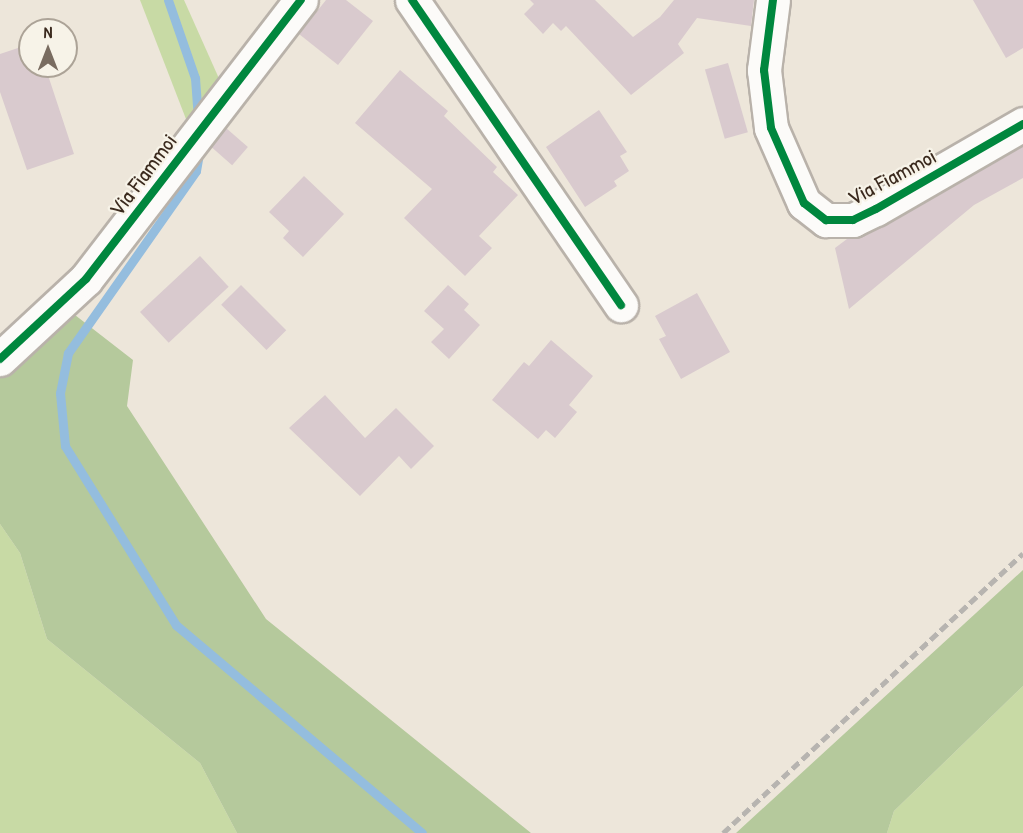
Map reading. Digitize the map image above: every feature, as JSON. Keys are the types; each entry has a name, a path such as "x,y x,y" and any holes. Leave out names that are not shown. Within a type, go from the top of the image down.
{"street":[{"name":"Via Fiammoi","path":"0,359 86,279 301,0"},
{"path":"412,0 621,305"},
{"name":"Via Fiammoi","path":"773,0 764,70 771,128 804,203 826,219 853,219 876,209 1023,124"}],"green space":[{"path":"140,0 184,0 221,83 191,132"},
{"path":"75,315 133,360 127,406 266,619 531,833 237,833 200,763 47,639 20,553 0,524 0,351"},
{"path":"0,524 20,553 47,639 200,763 237,833 0,833"},
{"path":"1023,570 1023,686 894,811 887,833 736,833"},
{"path":"1023,686 1023,833 887,833 894,811"}],"building":[{"path":"326,0 346,0 373,21 338,65 299,34"},
{"path":"530,0 595,0 633,37 660,17 674,0 754,0 751,26 697,18 678,44 684,53 631,95 566,26 561,31 553,23 543,34 524,14 534,4"},
{"path":"973,0 1023,0 1023,48 1006,58"},
{"path":"18,48 18,78 49,78 74,154 27,170 0,92 0,54"},
{"path":"728,63 748,132 725,139 705,70"},
{"path":"400,70 448,111 444,116 497,167 493,172 518,195 479,236 492,248 465,276 404,218 432,189 355,123"},
{"path":"599,110 627,152 620,156 629,171 614,181 617,186 585,207 546,147"},
{"path":"226,128 248,147 232,165 210,146"},
{"path":"1023,146 1023,178 974,205 849,309 835,248 847,239 885,225"},
{"path":"304,176 344,214 303,257 283,238 289,231 269,212"},
{"path":"200,256 229,287 169,343 140,312"},
{"path":"241,285 286,330 266,350 221,305"},
{"path":"448,285 469,304 464,310 480,325 449,359 431,342 444,329 424,311"},
{"path":"697,293 730,352 681,379 659,339 666,336 655,316"},
{"path":"551,340 593,376 569,405 577,412 555,438 546,430 538,439 492,400 524,362 529,366"},
{"path":"325,395 365,438 396,408 434,446 411,469 399,456 360,496 289,428"}],"waterway":[{"path":"168,0 195,78 198,119"},
{"path":"200,148 196,171 68,353 60,393 65,446 176,625 422,833"}],"railway":[{"path":"723,833 1023,553"}],"cycle path":[{"path":"0,359 86,279 301,0"},
{"path":"412,0 621,305"},
{"path":"773,0 764,70 771,128 804,203 826,220 853,220 876,209 1023,124"}]}
